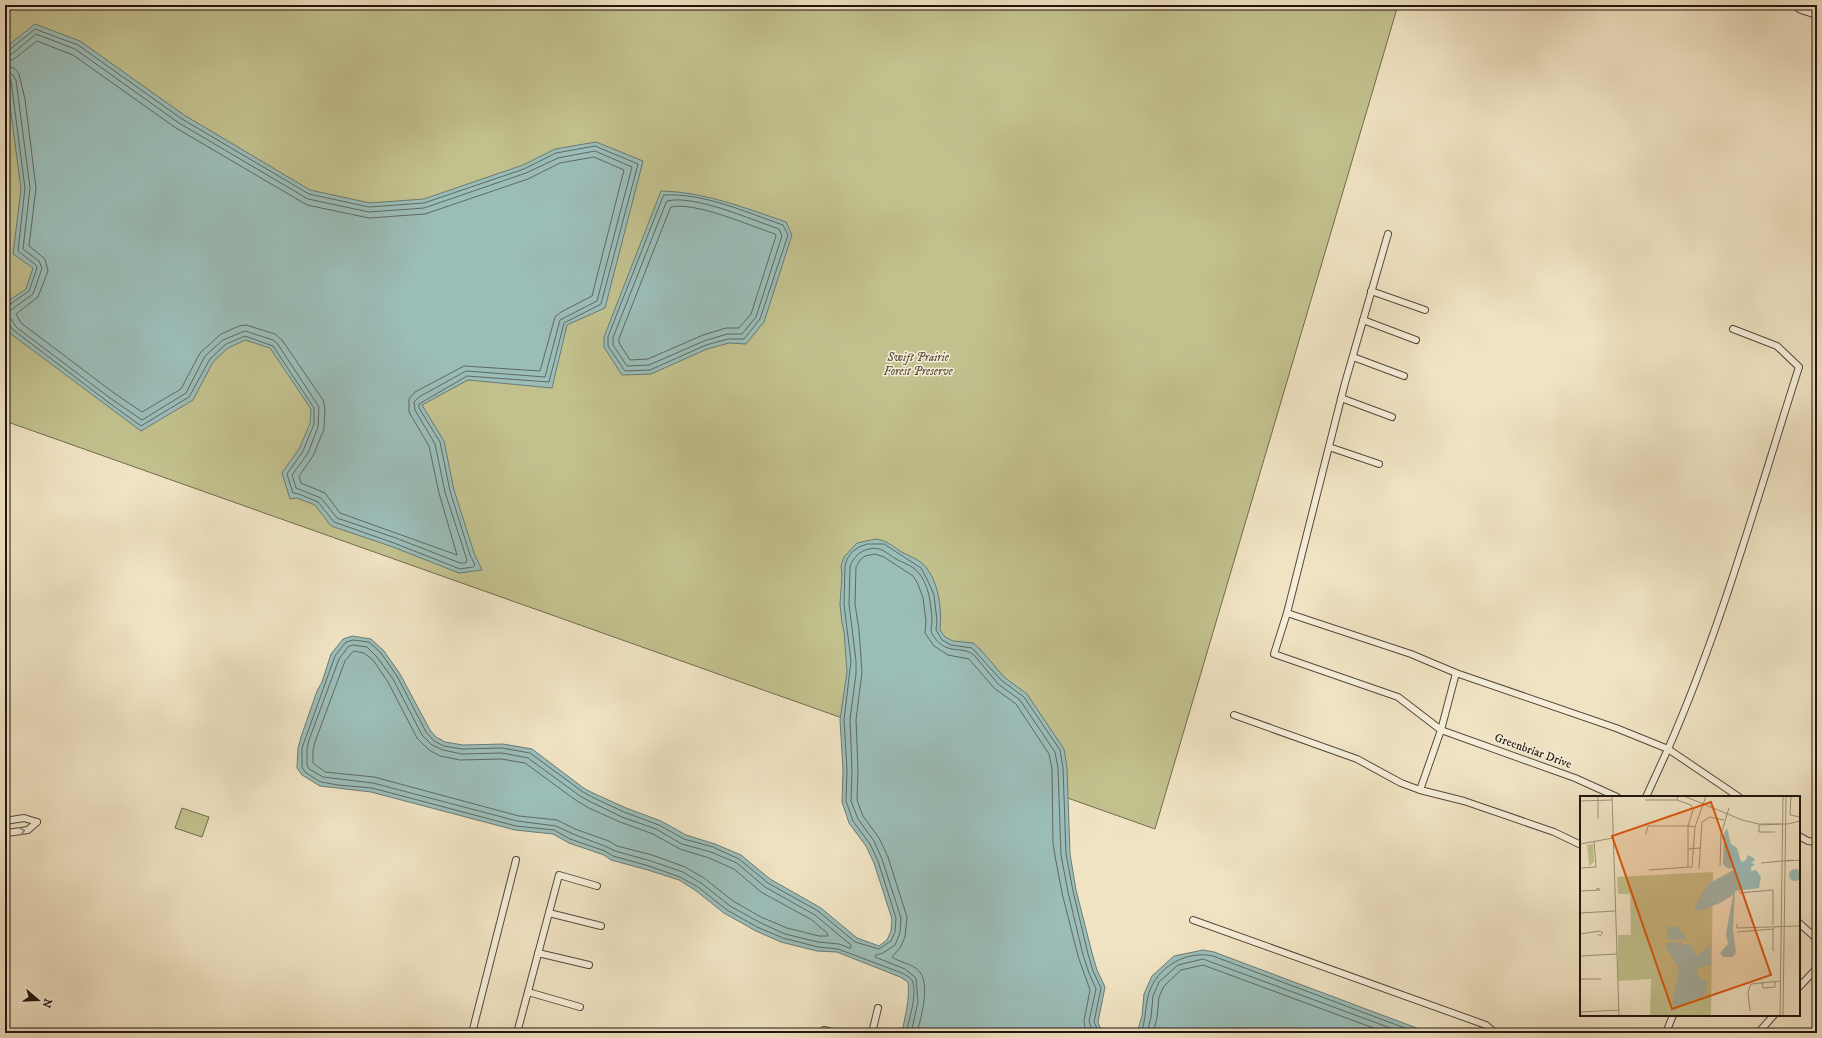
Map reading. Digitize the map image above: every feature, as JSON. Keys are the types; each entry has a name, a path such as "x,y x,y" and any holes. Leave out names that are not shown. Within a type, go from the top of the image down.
{"street":[{"path":"1802,5 1817,10"}],"lane":[{"path":"1388,234 1342,398 1287,613 1411,654 1456,673 1616,728 1668,749 1738,796"},
{"path":"1371,291 1426,310"},
{"path":"1363,320 1416,340"},
{"path":"1646,796 1692,694 1727,594 1799,367 1777,346 1733,329"},
{"path":"1353,357 1404,376"},
{"path":"1342,398 1392,417"},
{"path":"1329,447 1379,464"},
{"name":"Greenbriar Drive","path":"1287,613 1274,654 1398,697 1441,730 1575,778 1615,796"},
{"path":"1420,790 1441,730 1456,673"},
{"path":"1234,715 1357,759 1401,783 1420,790 1464,801 1554,832 1580,845"},
{"path":"5,820 24,818 37,822 28,830 7,833 5,831"},
{"path":"1800,837 1808,841 1817,842"},
{"path":"472,1033 516,860"},
{"path":"517,1033 559,876 597,886"},
{"path":"549,913 601,926"},
{"path":"1193,920 1486,1025 1495,1033"},
{"path":"1800,924 1817,939"},
{"path":"538,953 589,965"},
{"path":"1800,986 1817,968"},
{"path":"528,992 580,1007"},
{"path":"872,1033 878,1008"},
{"path":"1666,1033 1673,1016"},
{"path":"1758,1033 1773,1016"},
{"path":"824,1030 836,1033"}],"green space":[{"name":"Swift Prairie Forest Preserve","path":"5,5 1398,5 1155,829 5,421"},
{"path":"182,808 209,817 202,837 175,828"}],"water":[{"path":"35,24 80,41 184,115 310,190 370,203 424,199 523,165 555,149 596,142 643,161 605,308 567,325 552,388 468,380 422,405 444,441 454,490 474,553 482,570 459,573 393,547 331,526 315,505 297,498 290,499 282,473 299,449 310,424 311,409 270,348 245,340 228,348 213,362 193,400 141,431 7,331 5,303 26,289 33,268 13,254 21,189 5,68 5,48"},
{"path":"661,191 693,194 755,211 786,222 792,235 764,322 746,344 729,343 707,349 651,374 622,375 604,347 604,337"},
{"path":"876,539 889,544 924,565 936,587 940,605 940,630 945,637 953,641 973,643 980,649 1004,677 1027,694 1064,749 1067,768 1070,854 1076,890 1092,953 1097,970 1105,987 1098,1022 1101,1030 1107,1033 902,1033 908,1001 908,982 900,977 837,952 817,951 781,942 756,931 724,913 695,890 679,880 611,860 604,855 569,843 553,834 515,830 371,792 320,786 302,775 297,768 298,748 301,737 331,654 343,639 352,636 371,639 384,651 400,674 430,730 436,737 445,742 463,745 503,744 532,749 585,789 626,808 661,821 686,835 715,844 741,855 770,879 821,908 857,938 879,946 887,940 891,931 892,919 874,863 866,846 849,823 842,802 843,770 840,720 847,672 844,631 840,604 842,575 841,566 844,557 857,543"},
{"path":"1203,950 1214,952 1430,1033 1137,1033 1142,1016 1144,994 1152,976 1174,956"}]}
